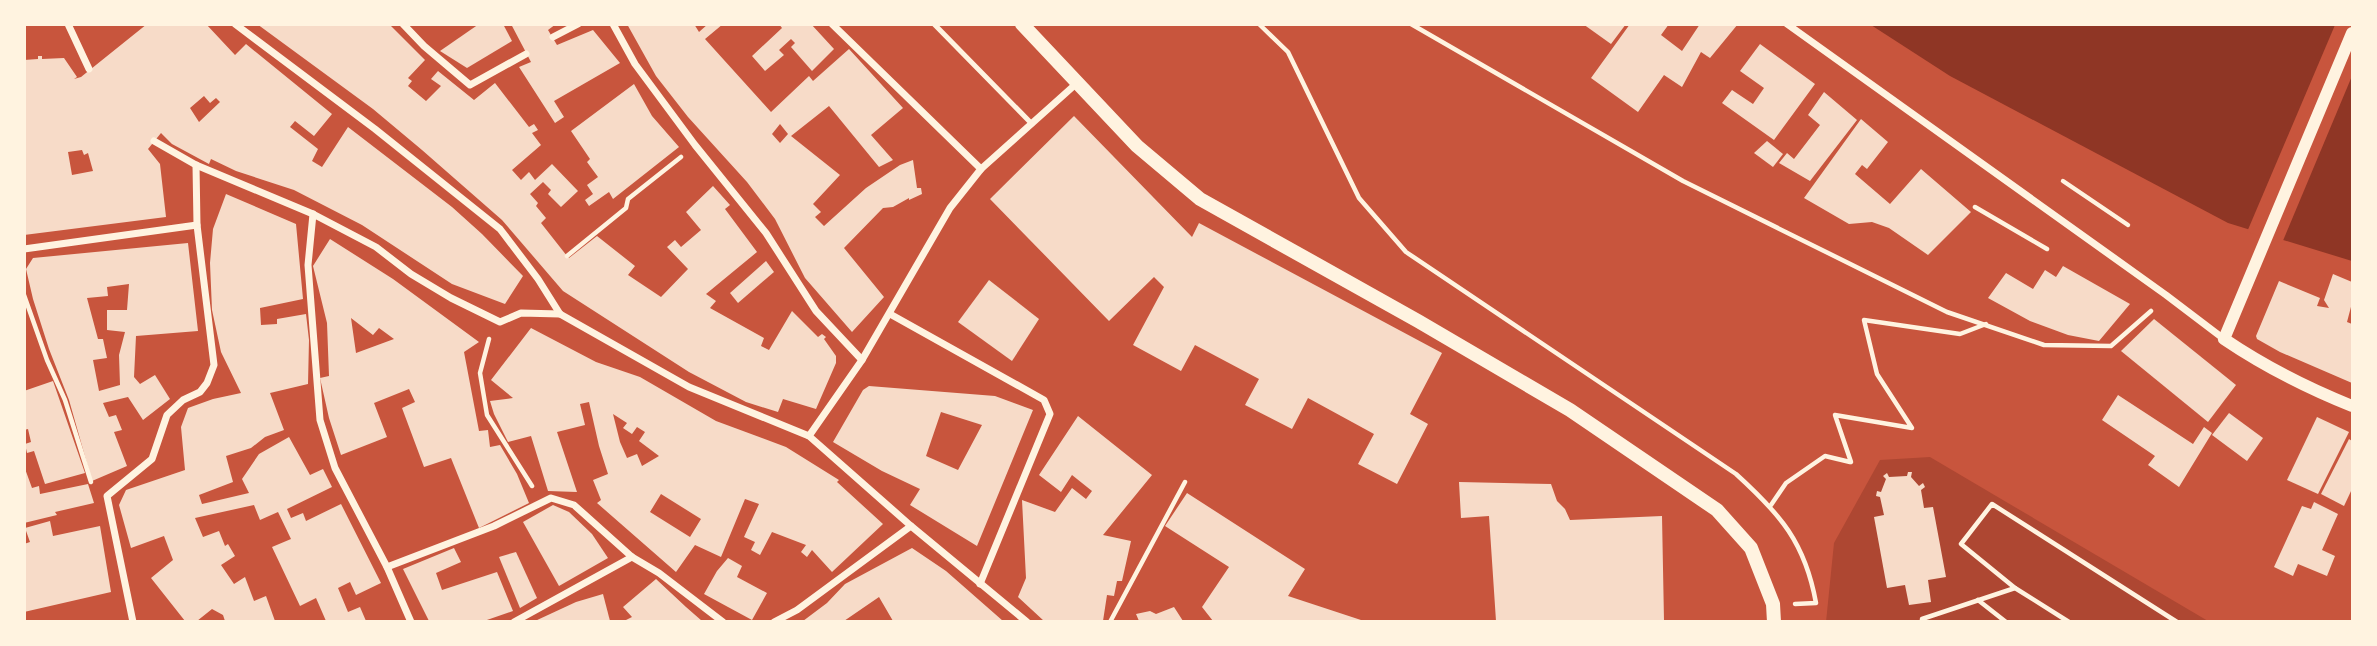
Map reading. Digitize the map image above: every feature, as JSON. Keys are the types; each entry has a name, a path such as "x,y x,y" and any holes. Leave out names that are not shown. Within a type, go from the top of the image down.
{"main road":[{"path":"1022,24 1137,146 1200,199 1570,410 1717,510 1751,548 1773,604 1774,621"}],"street":[{"path":"68,24 89,69"},
{"path":"235,24 375,129 500,229 538,279 560,314"},
{"path":"403,24 424,46 470,85 526,54"},
{"path":"553,37 578,24"},
{"path":"613,24 635,64 695,145 766,233 816,311 862,360"},
{"path":"832,24 981,169"},
{"path":"1787,24 2245,354 2307,388 2353,406"},
{"path":"2224,339 2353,33"},
{"path":"809,436 862,360 950,208 981,169 1076,83"},
{"path":"155,141 196,165 313,214 376,247 411,274 451,298 500,322 522,313 560,314 689,387 809,436 911,526 1027,621"},
{"path":"133,621 107,496 152,459 167,415 183,400 200,393 214,365 197,225 196,165"},
{"path":"313,214 308,265 320,420 335,468 387,567 411,621"},
{"path":"24,249 197,225"},
{"path":"890,314 1044,400 1049,414 980,584"},
{"path":"387,567 494,526 551,498 574,505 632,557 659,573 723,621"},
{"path":"774,621 797,610 911,526"},
{"path":"514,621 632,557"}],"lane":[{"path":"934,24 1032,124"}],"path":[{"path":"1259,24 1288,52 1359,198 1406,252 1736,474 1771,505 1788,526 1801,553 1811,578 1816,603 1773,604"},
{"path":"1410,24 1683,181 1947,312 2044,345 2111,346 2150,314"},
{"path":"567,256 626,208 628,199 695,145"},
{"path":"2063,181 2128,225"},
{"path":"1975,207 2048,248"},
{"path":"24,295 47,360 65,400 88,476 96,490 107,496"},
{"path":"1771,505 1786,483 1825,456 1851,462 1835,415 1912,428 1877,374 1864,320 1960,334 1987,324"},
{"path":"500,322 486,343 480,373 487,415 530,484 551,498"},
{"path":"1110,621 1185,482"},
{"path":"2070,621 2015,588 1961,544 1992,504 2177,621"},
{"path":"1923,621 1922,619 2015,588"},
{"path":"1978,600 2006,621"}],"shaded area":[{"path":"1871,25 2352,25 2352,261 2228,223 1950,76"},
{"path":"1930,457 2208,621 1826,622 1834,543 1880,460"}],"pier":[{"path":"2335,25 2352,25 2352,76 2282,243 2247,232"}],"building":[{"path":"147,24 206,24 235,55 246,44 332,114 314,136 295,121 290,127 318,149 312,161 322,167 348,127 452,207 523,276 505,304 452,284 362,225 294,190 236,171 211,159 209,164 172,144 161,133 148,149 160,164 166,217 24,235 24,60 38,59 38,56 42,56 42,59 64,58 77,77 74,79 81,77","holes":["204,96 210,103 216,98 220,102 199,122 190,108","82,150 84,155 88,153 93,171 72,175 68,152"]},
{"path":"257,24 389,24 425,60 408,78 412,81 408,86 426,101 441,86 431,79 438,71 474,100 495,83 529,127 534,124 538,130 532,133 541,145 512,170 521,180 529,172 535,180 552,164 578,191 561,207 548,194 551,190 543,182 530,194 546,218 541,223 569,258 597,236 635,266 628,275 661,297 688,269 667,247 675,240 681,247 701,230 686,212 713,186 730,205 725,209 757,252 706,294 716,301 710,308 764,338 761,346 769,350 792,311 818,337 822,334 826,337 824,339 836,356 836,363 816,409 783,399 778,412 746,402 689,372 563,291 502,220 422,150 373,109"},
{"path":"479,24 503,24 512,41 467,68 440,51"},
{"path":"511,24 556,24 548,30 557,45 593,30 620,63 554,101 564,117 555,123 519,67 531,62"},
{"path":"627,24 694,24 699,32 708,24 723,24 705,39 771,112 809,76 813,81 849,49 903,108 871,135 893,160 879,167 829,106 791,136 840,175 813,204 821,212 815,217 824,226 866,188 900,165 913,160 917,188 921,188 922,194 893,207 883,208 844,248 884,297 852,332 805,278 775,219 747,182 688,117 656,76","holes":["780,124 788,134 780,143 772,134"]},
{"path":"779,24 811,24 834,49 812,71 791,47 795,43 791,39 779,50 784,55 765,71 752,56 782,28"},
{"path":"1583,24 1626,24 1611,44"},
{"path":"1630,24 1669,24 1661,35 1682,51 1700,24 1738,24 1710,58 1701,52 1682,87 1664,75 1638,112 1591,78"},
{"path":"1760,44 1815,84 1774,140 1722,103 1732,90 1753,104 1764,88 1740,71"},
{"path":"634,84 652,116 679,147 613,199 609,192 589,206 585,200 593,194 587,185 598,177 587,162 590,159 571,131"},
{"path":"1824,92 1857,120 1810,181 1779,163 1787,153 1794,159 1820,125 1808,115"},
{"path":"1074,116 1192,237 1199,223 1442,353 1410,414 1428,424 1397,484 1358,464 1374,434 1308,398 1292,429 1245,405 1259,379 1195,345 1181,371 1133,345 1164,287 1154,277 1109,321 990,199"},
{"path":"1861,119 1888,142 1867,169 1862,165 1855,174 1890,204 1921,169 1971,212 1928,255 1889,228 1872,222 1849,224 1804,198"},
{"path":"1767,141 1783,154 1773,167 1754,153"},
{"path":"226,194 296,224 303,299 260,308 261,325 277,324 277,319 306,314 309,340 308,384 270,393 284,430 265,437 251,448 226,456 233,482 199,495 202,504 249,493 242,479 259,454 289,437 310,475 323,469 332,487 287,509 291,518 303,513 306,521 341,504 381,583 356,595 350,582 338,588 348,612 360,607 366,621 326,621 316,598 300,606 272,547 291,539 278,512 260,520 254,505 195,518 203,537 219,531 225,546 228,544 235,556 221,565 234,584 245,577 254,601 266,596 275,621 225,621 223,615 212,609 197,621 185,621 151,578 173,560 164,536 131,548 119,505 126,490 185,470 181,427 188,408 241,393 221,352 212,310 210,263 213,229"},
{"path":"330,239 393,279 479,342 464,352 479,431 488,430 490,447 500,445 517,474 529,503 479,528 451,458 424,467 402,408 415,402 409,389 374,403 387,437 341,455 320,378 329,376 327,323 313,266","holes":["351,318 373,335 379,328 394,339 356,353"]},
{"path":"188,243 198,331 136,336 134,377 140,384 155,375 170,399 143,420 128,397 103,403 109,417 116,415 122,430 114,432 127,466 92,481 69,400 33,299 26,269 33,258","holes":["129,284 127,310 107,310 107,330 125,332 119,355 120,385 99,391 93,360 107,358 103,339 98,339 87,298 108,296 107,287"]},
{"path":"766,261 774,272 738,303 730,293"},
{"path":"2063,266 2130,304 2099,341 2068,335 2030,321 1988,298 2006,273 2033,289 2045,270 2056,277"},
{"path":"2333,274 2352,282 2352,303 2347,322 2352,324 2352,383 2280,352 2256,336 2279,281 2320,298 2317,306 2329,308 2324,300"},
{"path":"989,280 1039,319 1012,361 958,322"},
{"path":"2154,319 2236,385 2208,422 2121,351"},
{"path":"531,328 596,362 640,377 716,421 786,447 839,480 837,482 883,524 832,572 812,550 807,557 801,552 806,545 772,532 760,555 751,550 755,542 744,537 759,504 745,499 721,557 695,545 676,572 597,503 601,500 593,480 608,474 589,402 580,404 585,425 557,432 577,492 548,491 531,436 508,442 490,401 513,398 491,380","holes":["613,414 627,423 623,428 632,434 637,427 645,432 639,441 659,456 642,466 637,454 627,458","661,494 701,519 690,537 650,512"]},
{"path":"53,381 85,473 45,484 34,451 27,453 25,444 31,442 28,429 24,430 24,391"},
{"path":"869,386 995,396 1033,410 977,546 910,505 920,489 882,471 833,442 863,390","holes":["941,412 982,425 958,470 926,456"]},
{"path":"2118,395 2193,444 2204,427 2212,433 2179,487 2148,465 2155,456 2102,420"},
{"path":"2229,413 2263,438 2247,461 2212,435"},
{"path":"1078,416 1152,475 1103,535 1131,541 1122,581 1117,581 1114,596 1107,595 1103,621 1044,621 1018,597 1026,578 1022,500 1055,512 1072,488 1086,499 1092,491 1072,475 1061,492 1039,475"},
{"path":"2317,417 2349,432 2318,494 2287,480"},
{"path":"2349,439 2352,441 2352,489 2344,506 2321,494"},
{"path":"24,466 32,488 39,486 40,494 88,484 94,503 24,523"},
{"path":"1908,472 1912,472 1911,477 1919,486 1923,483 1925,487 1921,490 1924,508 1933,507 1946,577 1928,580 1931,602 1909,605 1905,585 1887,588 1874,517 1884,515 1880,497 1876,496 1877,491 1881,492 1886,479 1883,476 1887,473 1889,477 1907,476"},
{"path":"1459,482 1551,484 1557,501 1570,520 1662,516 1664,621 1496,621 1489,516 1461,518"},
{"path":"1187,493 1305,569 1288,596 1364,621 1213,621 1202,607 1229,567 1165,526"},
{"path":"2314,502 2338,514 2322,550 2335,556 2327,576 2298,564 2293,576 2274,567 2302,506 2311,509"},
{"path":"553,505 569,512 592,534 608,558 559,586 523,522"},
{"path":"50,521 53,536 100,526 111,592 24,612 24,544 30,542 25,528"},
{"path":"454,548 461,562 436,573 442,590 497,572 513,611 484,621 429,621 403,569"},
{"path":"912,548 946,571 1003,621 893,621 879,597 844,621 803,621 827,603 845,584"},
{"path":"516,552 537,598 520,608 499,557"},
{"path":"728,558 742,566 737,577 767,593 752,620 704,594"},
{"path":"656,579 702,621 624,621 632,617 623,607"},
{"path":"603,594 610,621 535,621 576,602"},
{"path":"1174,607 1183,621 1139,621 1136,614 1150,611 1156,614"}]}
